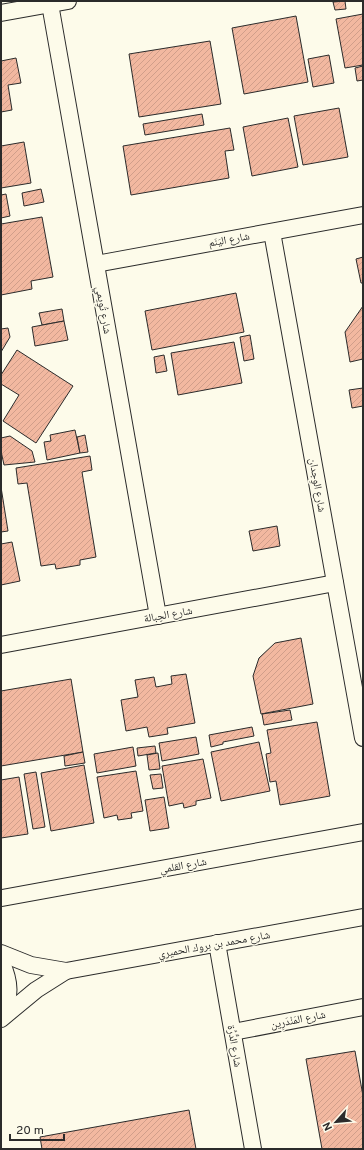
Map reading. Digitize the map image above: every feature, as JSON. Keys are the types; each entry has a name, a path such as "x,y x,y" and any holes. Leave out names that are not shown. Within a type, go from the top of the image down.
{"street":[{"path":"1,13 68,1"},
{"name":"شارع تُوِيمي","path":"50,4 158,616"},
{"name":"شارع اليَنَم","path":"96,264 363,215"},
{"name":"شارع الوِجدان","path":"272,232 363,738"},
{"name":"شارع الحِبالة","path":"1,645 335,583"},
{"name":"شارع القلمي","path":"2,898 363,832"},
{"name":"شارع محمد بن بروك الحميري","path":"1,953 31,966 66,971 363,917"},
{"name":"شارع الدُّرَّة","path":"218,943 253,1149"},
{"path":"1,961 7,974 9,989 7,1004 1,1018"},
{"name":"شارع محمد بن بروك الحميري","path":"1,1018 36,990 66,971"},
{"name":"شارع المَنْدَرِين","path":"233,1032 363,1007"}],"building":[{"path":"345,1 346,9 335,10 333,2"},
{"path":"363,14 363,65 345,68 336,19"},
{"path":"296,16 308,82 244,94 232,28"},
{"path":"210,41 221,104 139,117 129,54"},
{"path":"329,55 334,83 313,87 308,59"},
{"path":"16,58 21,83 8,85 12,110 1,112 1,61"},
{"path":"363,66 363,80 357,81 355,68"},
{"path":"339,108 348,157 303,165 294,116"},
{"path":"202,114 204,125 145,135 143,124"},
{"path":"288,118 298,167 252,176 243,127"},
{"path":"230,128 234,150 225,151 229,178 131,195 123,146"},
{"path":"24,142 31,183 1,188 1,146"},
{"path":"41,189 44,202 24,206 22,193"},
{"path":"6,194 10,216 1,218 1,195"},
{"path":"42,217 53,277 31,281 32,289 1,295 1,224"},
{"path":"363,257 363,283 361,283 356,259"},
{"path":"236,293 244,332 152,350 145,311"},
{"path":"363,306 363,359 350,362 345,332"},
{"path":"62,309 64,321 42,325 39,313"},
{"path":"64,321 68,340 35,346 32,327"},
{"path":"8,328 10,337 1,352 1,329"},
{"path":"250,335 254,359 244,361 240,337"},
{"path":"234,342 242,383 178,395 171,353"},
{"path":"17,350 73,386 36,443 3,421 19,395 1,384 1,375"},
{"path":"164,355 167,371 156,373 154,357"},
{"path":"363,388 363,406 352,408 349,390"},
{"path":"75,430 80,453 47,460 44,442 51,441 50,435"},
{"path":"85,435 88,452 80,453 77,437"},
{"path":"10,436 32,451 35,462 4,465 1,451 1,438"},
{"path":"90,456 92,470 82,472 96,557 80,560 80,565 56,569 55,564 41,566 27,483 18,484 16,468"},
{"path":"1,487 8,531 1,532"},
{"path":"277,526 280,546 253,551 249,531"},
{"path":"12,542 20,581 1,585 1,544"},
{"path":"301,638 313,704 261,714 253,676 259,658 275,643"},
{"path":"186,674 195,723 167,728 168,734 149,737 147,727 126,731 121,700 138,697 135,680 154,677 156,687 172,684 171,676"},
{"path":"71,679 83,752 1,766 1,691"},
{"path":"290,710 292,720 264,725 262,714"},
{"path":"317,722 330,796 280,805 276,781 270,782 266,754 271,753 267,730"},
{"path":"252,727 254,736 223,742 223,744 211,747 209,735"},
{"path":"196,737 199,754 162,761 159,743"},
{"path":"259,742 270,791 221,801 211,752"},
{"path":"155,746 156,753 138,756 137,748"},
{"path":"133,747 136,766 97,773 94,754"},
{"path":"83,752 85,763 65,766 64,756"},
{"path":"158,753 160,769 149,770 147,755"},
{"path":"203,759 211,798 196,801 196,805 184,808 183,803 169,806 162,766"},
{"path":"84,765 94,823 51,831 41,773"},
{"path":"136,771 143,811 131,813 132,818 118,820 117,815 104,818 97,777"},
{"path":"36,772 45,827 33,829 24,774"},
{"path":"161,774 163,788 153,789 150,775"},
{"path":"19,777 28,834 1,838 1,780"},
{"path":"164,797 169,828 150,831 145,800"},
{"path":"355,1051 363,1096 363,1149 322,1149 306,1059"},
{"path":"189,1110 196,1149 42,1149 40,1137"}]}
